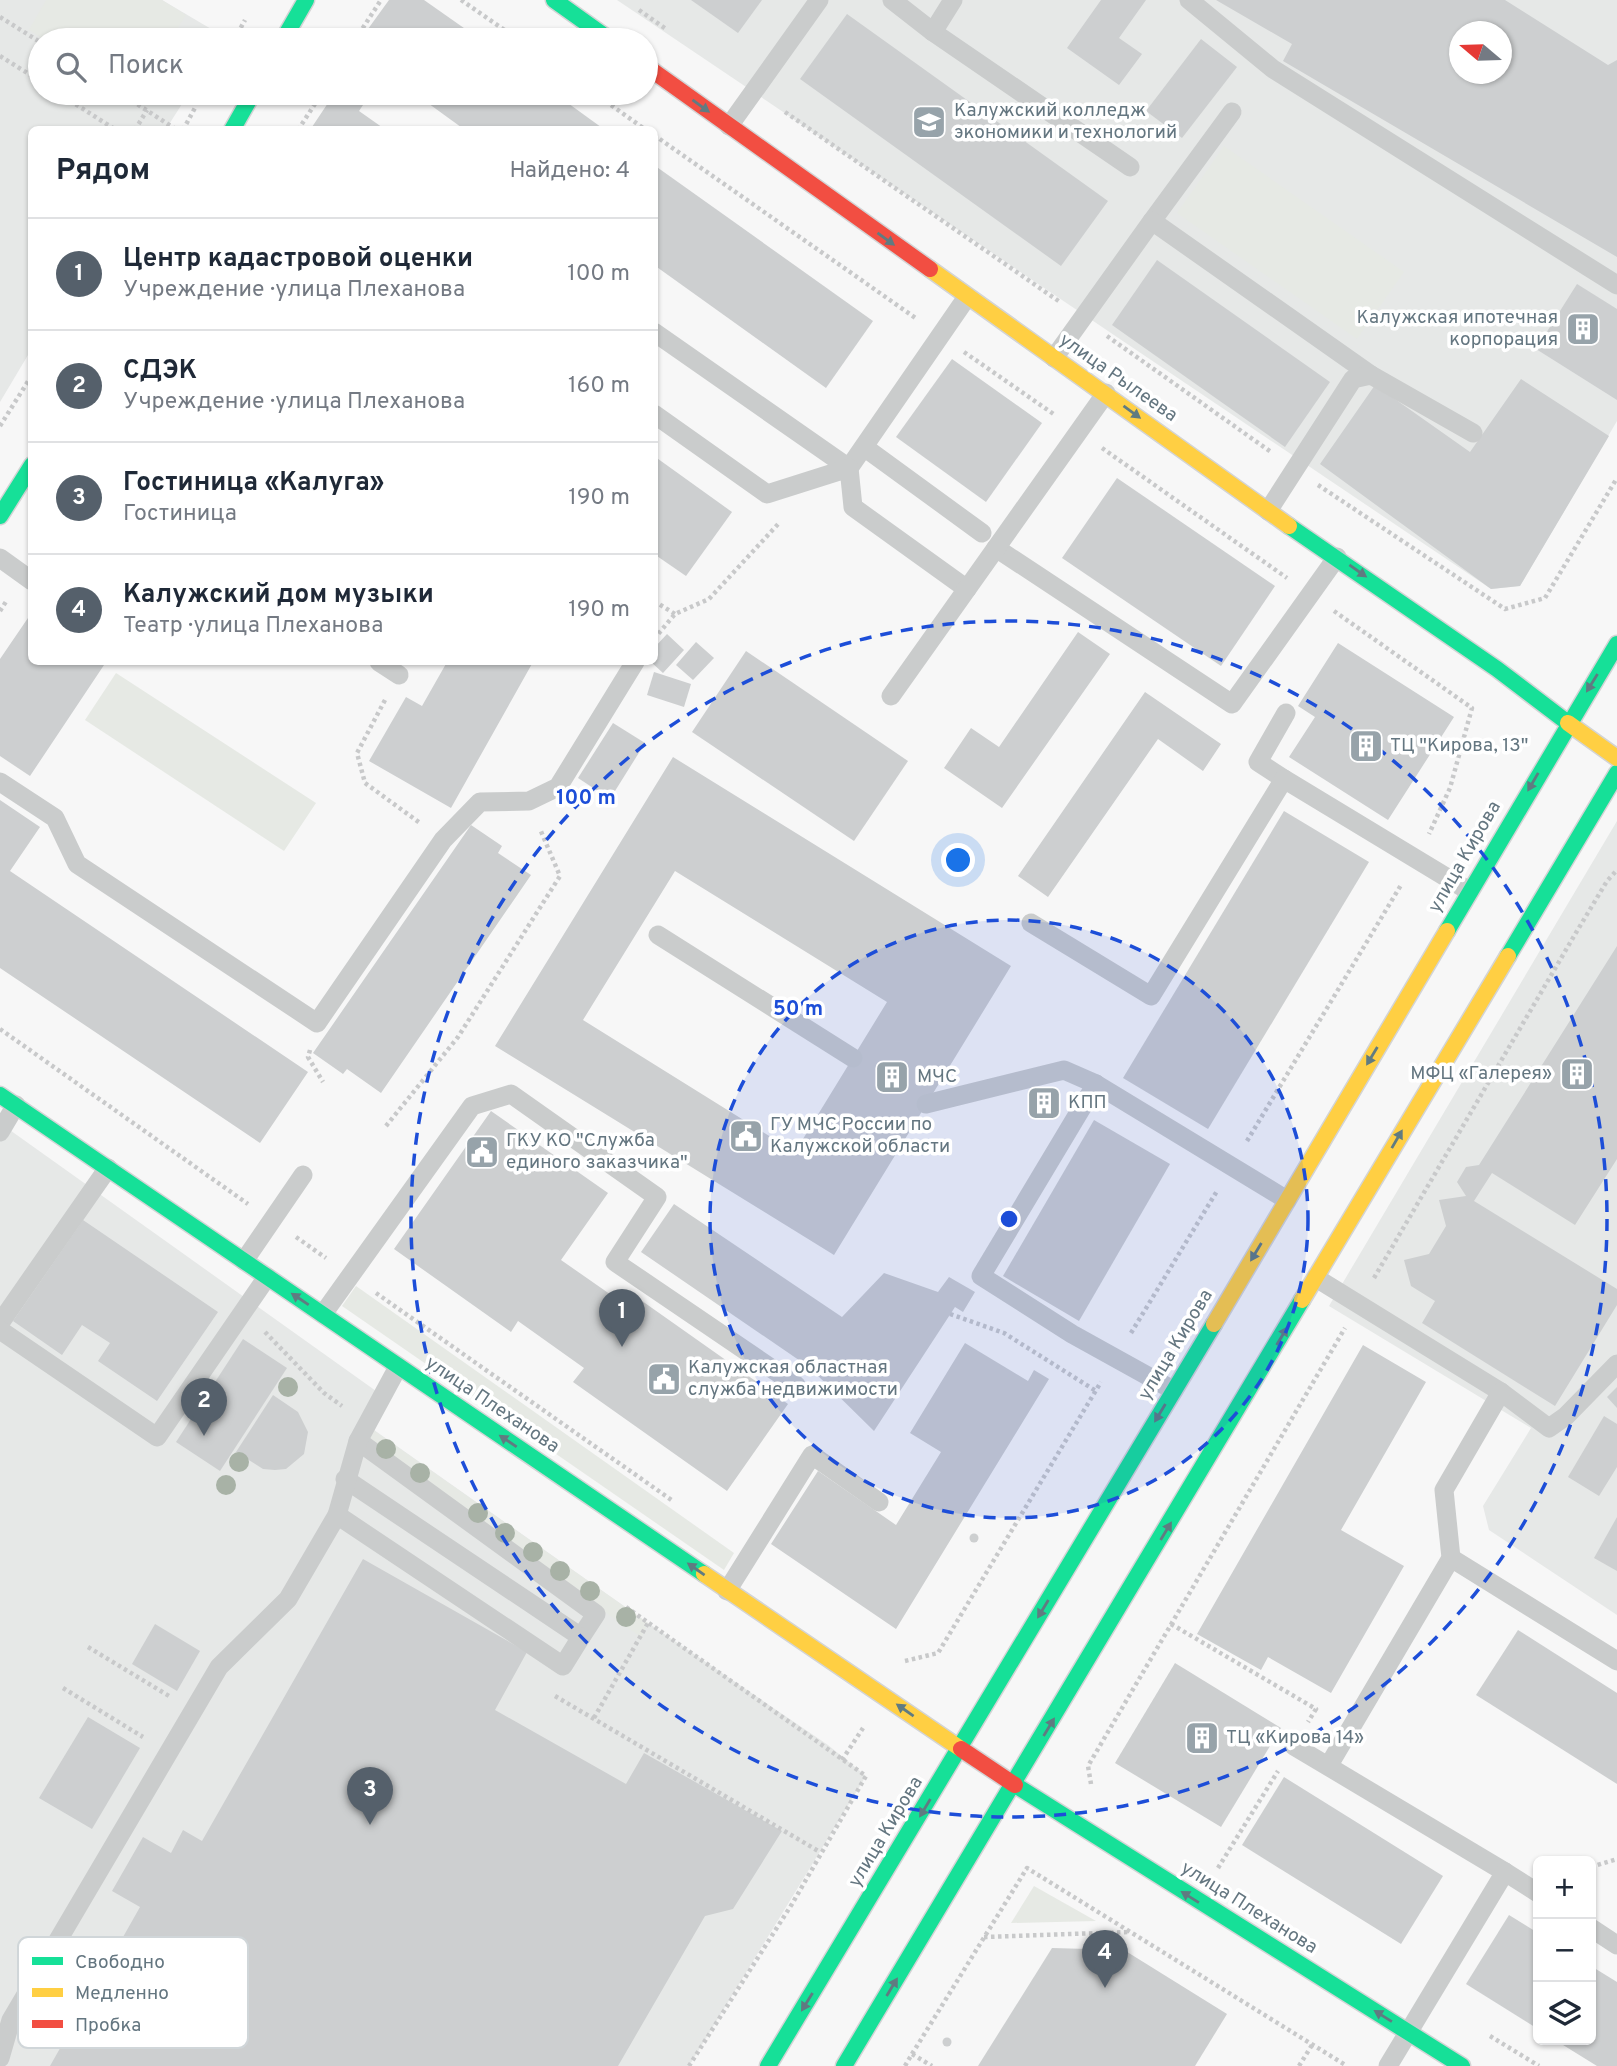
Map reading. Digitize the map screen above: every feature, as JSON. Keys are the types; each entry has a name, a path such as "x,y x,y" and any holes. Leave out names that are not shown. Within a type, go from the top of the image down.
{"main road":[{"path":"290,28 306,0"},
{"path":"554,0 593,28"},
{"name":"улица Рылеева","path":"658,75 1617,758"},
{"path":"234,126 246,105"},
{"path":"0,516 28,471"},
{"name":"улица Кирова","path":"768,2066 961,1749 1617,644"},
{"path":"844,2066 1014,1786 1617,773"},
{"name":"улица Плеханова","path":"8,1100 1014,1786 1462,2066"}],"lane":[{"path":"729,126 820,0"},
{"path":"892,0 933,32 1130,167"},
{"path":"933,32 953,0"},
{"path":"1189,0 1273,69 1617,285"},
{"path":"1054,358 1232,112"},
{"path":"1152,221 1371,375 1473,433"},
{"path":"658,417 767,494 849,468 968,297"},
{"path":"658,335 849,468 853,507 967,589"},
{"path":"1268,511 1353,379 1371,375"},
{"path":"891,696 1106,393"},
{"path":"864,447 982,533"},
{"path":"996,548 1232,704 1337,557"},
{"path":"0,558 28,578"},
{"path":"383,665 398,675"},
{"path":"0,782 55,818 77,864 317,1023 443,840 480,802 528,801 558,787 633,665"},
{"path":"1286,713 1258,762 1469,891"},
{"path":"1031,923 1151,996 1284,779"},
{"path":"658,935 853,1058"},
{"path":"926,1104 1064,1070 1096,1084 1287,1199"},
{"path":"1096,1084 982,1276 1072,1334 1173,1390"},
{"path":"323,1314 472,1106 511,1094 657,1197 615,1262 796,1385"},
{"path":"0,1132 8,1100"},
{"path":"0,1323 108,1168"},
{"path":"244,1261 303,1175"},
{"path":"0,1330 157,1437 267,1277"},
{"path":"1316,1278 1502,1392 1549,1428 1566,1416 1617,1364"},
{"path":"60,1937 219,1667 288,1598 337,1515 345,1479 362,1433 398,1367"},
{"path":"1329,1765 1451,1558 1444,1490 1502,1392"},
{"path":"337,1515 563,1666 596,1614 362,1433"},
{"path":"727,1591 812,1455 879,1502"},
{"path":"345,1479 581,1637"},
{"path":"1451,1558 1617,1661"},
{"path":"1294,1746 1533,1890"},
{"path":"1388,2066 1506,1872"},
{"path":"1596,1931 1617,1945"},
{"path":"0,2058 11,2020 18,2008"}],"path":[{"path":"363,28 381,0"},
{"path":"461,0 502,28"},
{"path":"0,17 28,34"},
{"path":"0,56 28,74"},
{"path":"77,105 110,126"},
{"path":"139,105 171,126"},
{"path":"185,126 196,105"},
{"path":"300,126 314,105"},
{"path":"611,105 640,126"},
{"path":"137,126 147,110"},
{"path":"0,426 28,381"},
{"path":"1545,598 1617,478"},
{"path":"658,634 675,614 709,599 788,516"},
{"path":"658,603 675,614"},
{"path":"398,675 357,753 365,783 443,840"},
{"path":"896,1655 908,1662 938,1653 1417,859 1450,788 1472,708"},
{"path":"386,1126 458,1037 560,876 528,801"},
{"path":"1607,881 1617,870"},
{"path":"0,1029 681,1507"},
{"path":"245,1311 362,1433"},
{"path":"950,1314 1004,1333 1096,1391"},
{"path":"594,1718 648,1623 866,1776 792,1903 689,2066"},
{"path":"1171,1624 1315,1709 1199,1902"},
{"path":"88,1647 193,1711"},
{"path":"63,1688 168,1753"},
{"path":"547,1692 820,1852"},
{"path":"842,1760 870,1718"},
{"path":"1596,1865 1617,1859"},
{"path":"905,2066 1027,1868 1347,2066"},
{"path":"984,1937 1130,1932"},
{"path":"1298,2066 1312,2045"},
{"path":"912,2054 932,2066"}],"shaded area":[{"path":"0,0 162,0 209,28 28,28 28,105 181,105 168,126 28,126 28,355 0,402"},
{"path":"46,0 162,0 186,15 178,28 30,28"},
{"path":"617,0 1617,0 1617,421 1520,586 1491,589"},
{"path":"1224,146 1404,272 1357,339 1177,213"},
{"path":"116,673 316,803 284,851 85,720"},
{"path":"1617,821 1617,1615 1489,1530 1483,1506 1531,1428 1329,1306"},
{"path":"0,1123 383,1396 367,1425 648,1623 828,1745 866,1776 689,2066 0,2066"},
{"path":"356,1286 734,1553 724,1570 342,1306"},
{"path":"366,1425 648,1623 641,1637 358,1441"},
{"path":"1034,1886 1096,1921 1011,1923"}],"building":[{"path":"389,0 424,0 464,28 369,28"},
{"path":"691,0 762,0 738,33"},
{"path":"1101,0 1146,0 1119,38 1142,54 1119,85 1067,48"},
{"path":"1216,0 1505,0 1608,65 1617,60 1617,257 1283,61 1292,44"},
{"name":"Калужский колледж экономики и технологий","path":"847,14 1108,201 1061,266 800,79"},
{"path":"1201,39 1237,67 1182,138 1146,111"},
{"path":"327,105 363,105 359,111 380,126 313,126"},
{"path":"431,105 571,105 599,126 459,126"},
{"path":"658,168 873,321 826,388 658,268"},
{"path":"1157,260 1330,382 1285,447 1112,325"},
{"name":"Калужская ипотечная корпорация","path":"1577,284 1617,309 1617,400 1536,349"},
{"path":"952,359 1042,423 986,502 896,437"},
{"path":"1521,379 1609,436 1520,586 1491,589 1320,464 1375,385 1470,452"},
{"path":"658,459 732,512 686,576 658,557"},
{"path":"1117,478 1275,586 1221,666 1062,558"},
{"path":"28,618 28,665 104,665 30,776 0,756 0,659"},
{"path":"1078,632 1110,654 1002,808 944,768 971,728 999,747"},
{"path":"667,634 684,650 663,673 654,665 658,665 658,644"},
{"path":"696,642 714,658 693,680 676,665"},
{"name":"ТЦ \"Кирова, 13\"","path":"1338,643 1454,717 1388,820 1289,757 1315,717 1298,706"},
{"path":"746,651 908,761 854,841 692,732"},
{"path":"445,665 531,665 451,808 369,761 406,697 422,706"},
{"path":"654,672 691,684 684,707 647,695"},
{"path":"1145,692 1221,744 1203,771 1158,739 1048,897 1018,876"},
{"path":"613,723 645,743 610,799 578,778"},
{"path":"673,757 1011,966 834,1255 495,1046","holes":["675,871 887,1002 795,1152 583,1020"]},
{"path":"0,800 40,827 10,871 308,1072 260,1143 0,968"},
{"path":"1284,811 1369,862 1208,1129 1123,1078"},
{"path":"471,825 502,846 498,853 531,875 381,1093 347,1069 343,1074 313,1053"},
{"path":"1617,946 1617,1159 1575,1225 1492,1173 1474,1201 1617,1289 1617,1305 1555,1406 1422,1323 1435,1301 1411,1286 1404,1260 1429,1254 1446,1226 1439,1200 1466,1196 1457,1182 1466,1167 1479,1165"},
{"name":"КПП","path":"1053,1092 1059,1107 1035,1115 1030,1100"},
{"path":"491,1111 608,1193 561,1260 627,1306 635,1296 788,1404 727,1491 573,1382 584,1368 518,1321 511,1332 394,1249"},
{"path":"1094,1120 1170,1164 1079,1321 1003,1276"},
{"path":"674,1204 842,1317 884,1273 938,1292 949,1277 975,1292 963,1312 955,1307 874,1431 809,1367 641,1252"},
{"path":"83,1220 218,1312 157,1401 98,1361 110,1343 82,1325 62,1355 13,1321"},
{"path":"243,1339 287,1368 220,1471 176,1442"},
{"path":"965,1343 1028,1381 1034,1370 1049,1379 896,1629 771,1544 818,1471 896,1525 941,1452 910,1433"},
{"path":"1363,1345 1426,1382 1341,1530 1404,1566 1331,1693 1268,1657 1261,1670 1197,1634"},
{"path":"1617,1387 1617,1408 1607,1397"},
{"path":"273,1395 298,1412 308,1432 304,1454 286,1469 263,1469 236,1452"},
{"path":"1604,1416 1617,1424 1617,1467 1599,1496 1568,1477"},
{"path":"1617,1517 1617,1571 1594,1558"},
{"path":"974,1534 978,1538 974,1542 970,1538"},
{"path":"363,1559 527,1652 495,1710 626,1784 644,1753 782,1831 733,1909 705,1916 618,2066 50,2066 60,2048 248,2048 248,1937 123,1937 140,1907 112,1891 143,1837 171,1853 183,1830 202,1841"},
{"path":"155,1624 200,1651 177,1691 132,1664"},
{"path":"1518,1630 1617,1693 1617,1784 1476,1695"},
{"name":"ТЦ «Кирова 14»","path":"1175,1663 1281,1728 1221,1827 1115,1763"},
{"path":"88,1717 140,1748 92,1829 39,1798"},
{"path":"1284,1777 1443,1876 1401,1944 1242,1845"},
{"path":"1509,1915 1533,1930 1533,2026 1466,1984"},
{"path":"1052,1948 1124,1950 1227,2014 1195,2066 978,2066"},
{"path":"1596,1969 1617,1982 1617,2066 1597,2066 1563,2045 1596,2045"},
{"path":"947,2038 951,2042 947,2046 943,2042"}],"traffic: fast":[{"path":"290,28 306,0"},
{"path":"554,0 593,28"},
{"path":"234,126 246,105"},
{"path":"0,516 28,471"},
{"path":"1289,526 1497,669 1568,723"},
{"path":"1447,931 1617,644"},
{"path":"1508,956 1617,773"},
{"path":"0,1095 704,1574"},
{"path":"844,2066 1302,1300"},
{"path":"768,2066 1214,1324"},
{"path":"1015,1785 1462,2066"}],"traffic: slow":[{"path":"930,269 1289,526"},
{"path":"1568,723 1617,758"},
{"path":"1214,1324 1447,931"},
{"path":"1302,1300 1508,956"},
{"path":"704,1574 961,1749"}],"traffic: jam":[{"path":"658,75 930,269"},
{"path":"961,1749 1015,1785"}],"place":[{"name":"Калужский колледж экономики и технологий","path":"929,122"},
{"name":"Калужская ипотечная корпорация","path":"1583,329"},
{"name":"ТЦ \"Кирова, 13\"","path":"1366,746"},
{"name":"МФЦ «Галерея»","path":"1577,1074"},
{"name":"МЧС","path":"892,1077"},
{"name":"КПП","path":"1044,1103"},
{"name":"ГУ МЧС России по Калужской области","path":"746,1136"},
{"name":"ГКУ КО \"Служба единого заказчика\"","path":"482,1152"},
{"name":"Центр кадастровой оценки","path":"622,1347"},
{"name":"Калужская областная служба недвижимости","path":"664,1379"},
{"name":"СДЭК","path":"204,1436"},
{"name":"ТЦ «Кирова 14»","path":"1202,1738"},
{"name":"Гостиница «Калуга»","path":"370,1825"},
{"name":"Калужский дом музыки","path":"1105,1988"}]}
